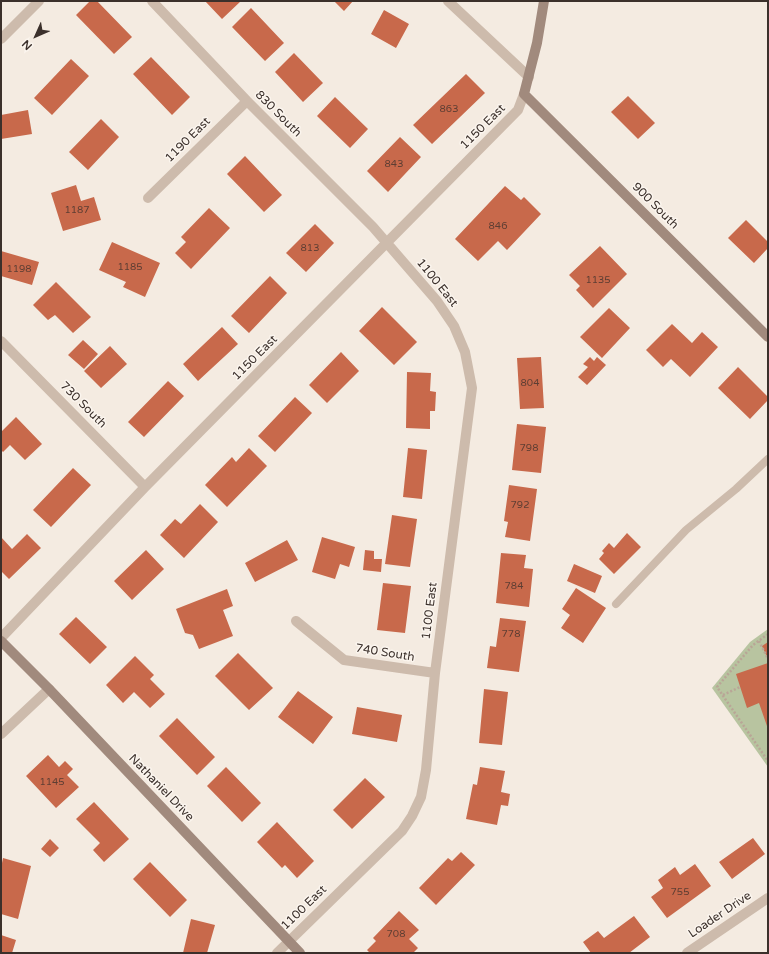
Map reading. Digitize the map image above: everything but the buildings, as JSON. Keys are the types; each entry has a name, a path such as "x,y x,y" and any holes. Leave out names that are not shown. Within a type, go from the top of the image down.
{"street":[{"path":"1,39 39,1"},
{"name":"830 South","path":"152,1 247,101 372,227 386,244"},
{"path":"448,1 529,77"},
{"path":"524,94 529,77 544,1"},
{"name":"1150 East","path":"1,638 146,487 518,110 524,94"},
{"name":"900 South","path":"524,94 768,337"},
{"name":"1190 East","path":"148,198 247,101"},
{"name":"1100 East","path":"277,953 402,831 412,816 421,797 426,770 435,673 472,388 465,352 454,326 437,301 386,244"},
{"name":"730 South","path":"1,341 146,487"},
{"name":"740 South","path":"296,622 344,660 435,673"},
{"name":"Nathaniel Drive","path":"1,641 49,689 300,953"},
{"path":"1,734 49,689"},
{"name":"Loader Drive","path":"687,953 768,898"}],"lane":[{"path":"616,604 686,530 736,489 768,459"}],"path":[{"path":"768,634 753,645 717,688 768,762"},
{"path":"759,641 768,659"},
{"path":"723,695 740,687"}],"green space":[{"path":"768,629 768,767 712,688 750,642"}]}
